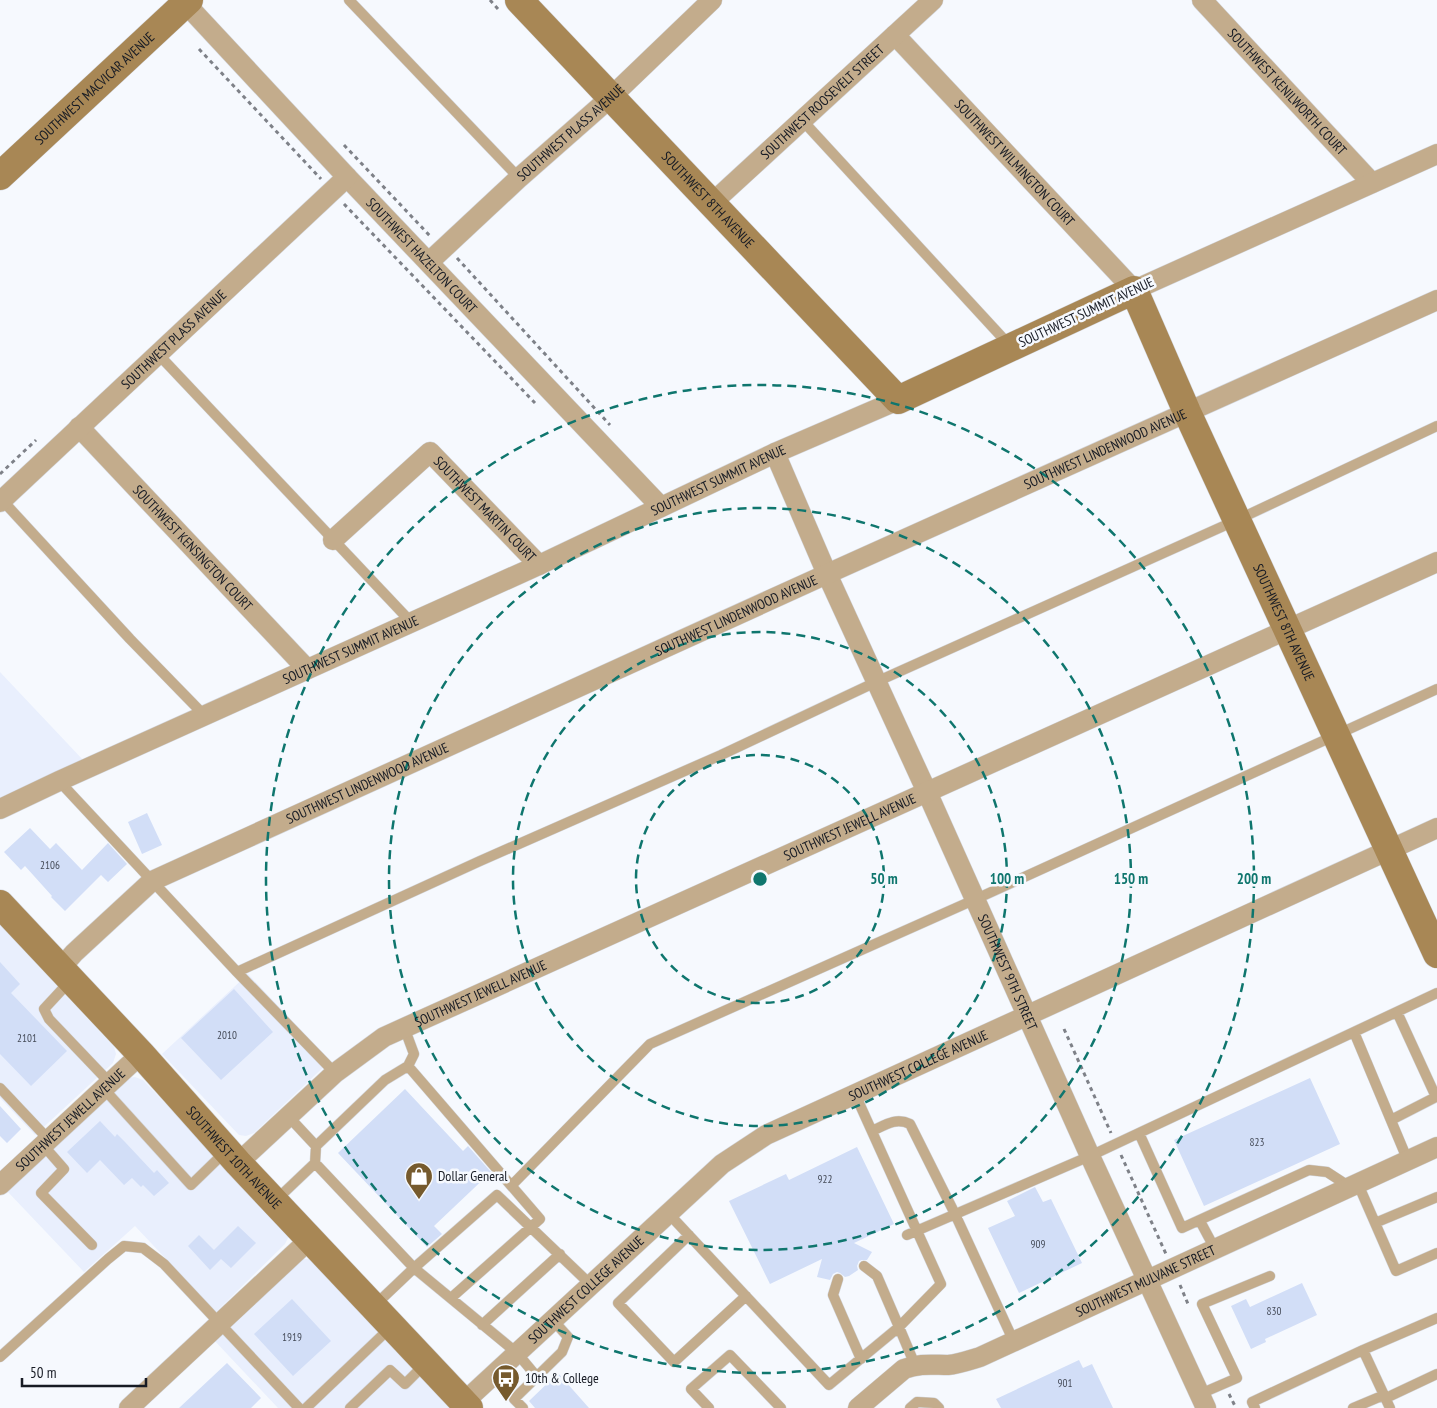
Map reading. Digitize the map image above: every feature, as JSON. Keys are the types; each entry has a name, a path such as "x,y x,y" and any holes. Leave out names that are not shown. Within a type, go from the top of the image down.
{"street":[{"name":"SOUTHWEST 8TH AVENUE","path":"519,0 898,400"},
{"name":"SOUTHWEST PLASS AVENUE","path":"429,262 611,96 712,0"},
{"name":"SOUTHWEST ROOSEVELT STREET","path":"711,204 933,0"},
{"name":"SOUTHWEST KENILWORTH COURT","path":"1202,0 1372,183"},
{"name":"SOUTHWEST MACVICAR AVENUE","path":"0,176 187,2"},
{"name":"SOUTHWEST HAZELTON COURT","path":"187,2 347,177 661,507"},
{"name":"SOUTHWEST WILMINGTON COURT","path":"895,35 1134,290"},
{"name":"SOUTHWEST SUMMIT AVENUE","path":"0,809 204,715 539,565 775,453 898,400 1134,290 1437,154"},
{"name":"SOUTHWEST PLASS AVENUE","path":"1,501 347,177"},
{"name":"SOUTHWEST 8TH AVENUE","path":"1134,290 1187,412 1437,954"},
{"name":"SOUTHWEST LINDENWOOD AVENUE","path":"65,975 74,953 152,881 827,574 1437,300"},
{"name":"SOUTHWEST KENSINGTON COURT","path":"79,427 307,669"},
{"name":"SOUTHWEST MARTIN COURT","path":"333,540 430,452 539,565"},
{"name":"SOUTHWEST 9TH STREET","path":"775,453 827,574 1203,1401"},
{"name":"SOUTHWEST JEWELL AVENUE","path":"232,1157 288,1116 335,1073 372,1044 404,1028 1437,562"},
{"name":"SOUTHWEST COLLEGE AVENUE","path":"467,1405 517,1353 722,1164 766,1135 1437,828"},
{"name":"SOUTHWEST 10TH AVENUE","path":"0,904 141,1054 232,1157 309,1240 467,1405"},
{"name":"SOUTHWEST JEWELL AVENUE","path":"0,1185 141,1054"},
{"name":"SOUTHWEST MULVANE STREET","path":"915,1365 950,1365 980,1357 1437,1147"},
{"path":"129,1408 309,1240"},
{"path":"865,1406 904,1369 915,1365"}],"lane":[{"path":"349,0 519,178"},
{"path":"802,120 1011,348"},
{"path":"158,354 412,622"},
{"path":"237,972 489,857 721,755 876,682 1237,520 1437,426"},
{"path":"1,501 130,640 204,715"},
{"path":"512,1184 650,1044 976,899 1437,689"},
{"path":"59,781 237,972 335,1073"},
{"path":"65,975 44,1009 49,1019 191,1185 232,1157"},
{"path":"907,1235 1090,1156 1437,993"},
{"path":"1391,1120 1436,1097 1397,1012"},
{"path":"274,1202 315,1163 316,1146 385,1080 408,1066 414,1054 404,1028"},
{"path":"1354,1032 1408,1161"},
{"path":"408,1066 512,1184 540,1219 451,1298"},
{"path":"0,1088 46,1142 64,1169 41,1193 92,1245"},
{"path":"669,1214 829,1385 899,1328 941,1284 856,1094"},
{"path":"288,1116 316,1146"},
{"path":"872,1131 902,1120 910,1124 955,1214 1014,1342"},
{"path":"1139,1133 1182,1228 1309,1170 1327,1172 1354,1186 1375,1223 1396,1272 1437,1253"},
{"path":"315,1163 414,1268 517,1353 537,1377"},
{"path":"373,1307 497,1195 591,1286"},
{"path":"1375,1223 1437,1197"},
{"path":"1200,1220 1216,1249"},
{"path":"690,1235 618,1303 674,1362 746,1296"},
{"path":"0,1357 124,1246 143,1248 164,1264 221,1322 299,1408"},
{"path":"482,1325 560,1254"},
{"path":"864,1266 877,1276 915,1365"},
{"path":"1203,1401 1224,1383 1237,1378 1202,1304 1270,1276"},
{"path":"838,1279 833,1295 861,1359"},
{"path":"1255,1408 1252,1402 1437,1318"},
{"path":"523,1408 514,1399 562,1352 568,1337 553,1320"},
{"path":"306,1408 392,1327"},
{"path":"1363,1350 1387,1400"},
{"path":"709,1408 691,1389 730,1355 782,1408"},
{"path":"350,1408 390,1370 405,1384 426,1363"},
{"path":"1353,1408 1387,1400 1437,1374"},
{"path":"910,1408 917,1402 934,1403 939,1408"}],"path":[{"path":"199,49 540,408"},
{"path":"446,246 610,425"},
{"path":"0,474 36,440"},
{"path":"1064,1029 1192,1312"},
{"path":"1224,1383 1236,1408"}],"shaded area":[{"path":"0,672 84,761 0,800"},
{"path":"0,925 114,1047 116,1054 113,1063 35,1135 0,1098"},
{"path":"248,974 330,1061 254,1133 246,1136 239,1135 162,1054"},
{"path":"135,1077 143,1080 289,1236 285,1244 216,1312 135,1226 84,1272 7,1191 128,1078"},
{"path":"303,1259 311,1259 452,1408 278,1408 213,1339 297,1262"}],"building":[{"path":"147,813 162,845 142,854 128,822"},
{"path":"30,828 50,849 56,843 82,870 108,843 127,864 108,882 101,875 65,911 25,866 21,870 4,852"},
{"path":"0,962 20,984 11,993 67,1051 31,1086 0,1054"},
{"path":"234,989 273,1032 221,1080 181,1038"},
{"path":"1310,1078 1340,1144 1204,1206 1174,1140"},
{"path":"405,1089 463,1151 468,1146 491,1172 434,1226 442,1234 427,1247 338,1153"},
{"path":"0,1106 21,1129 7,1143 0,1136"},
{"path":"100,1121 115,1137 117,1134 154,1173 157,1170 169,1183 154,1196 143,1185 141,1187 132,1178 124,1185 100,1160 87,1173 67,1152"},
{"path":"857,1147 894,1224 854,1243 872,1252 867,1260 859,1261 858,1270 849,1276 845,1277 837,1272 833,1274 830,1280 817,1277 822,1259 770,1284 729,1201 786,1174 789,1180"},
{"path":"1035,1187 1043,1202 1051,1199 1082,1263 1019,1293 988,1228 1015,1216 1007,1201"},
{"path":"238,1226 256,1243 231,1268 221,1259 210,1270 188,1246 199,1235 214,1250"},
{"path":"1302,1283 1317,1315 1265,1339 1266,1342 1251,1349 1231,1306 1246,1299 1250,1307"},
{"path":"292,1299 331,1341 293,1376 254,1334"},
{"path":"1079,1360 1083,1368 1092,1364 1113,1408 1001,1408 996,1399"},
{"path":"227,1363 261,1398 251,1408 179,1408"},
{"path":"558,1373 589,1408 535,1408 529,1401"}],"place":[{"name":"Dollar General","path":"419,1200"},
{"name":"10th & College","path":"506,1402"}]}
